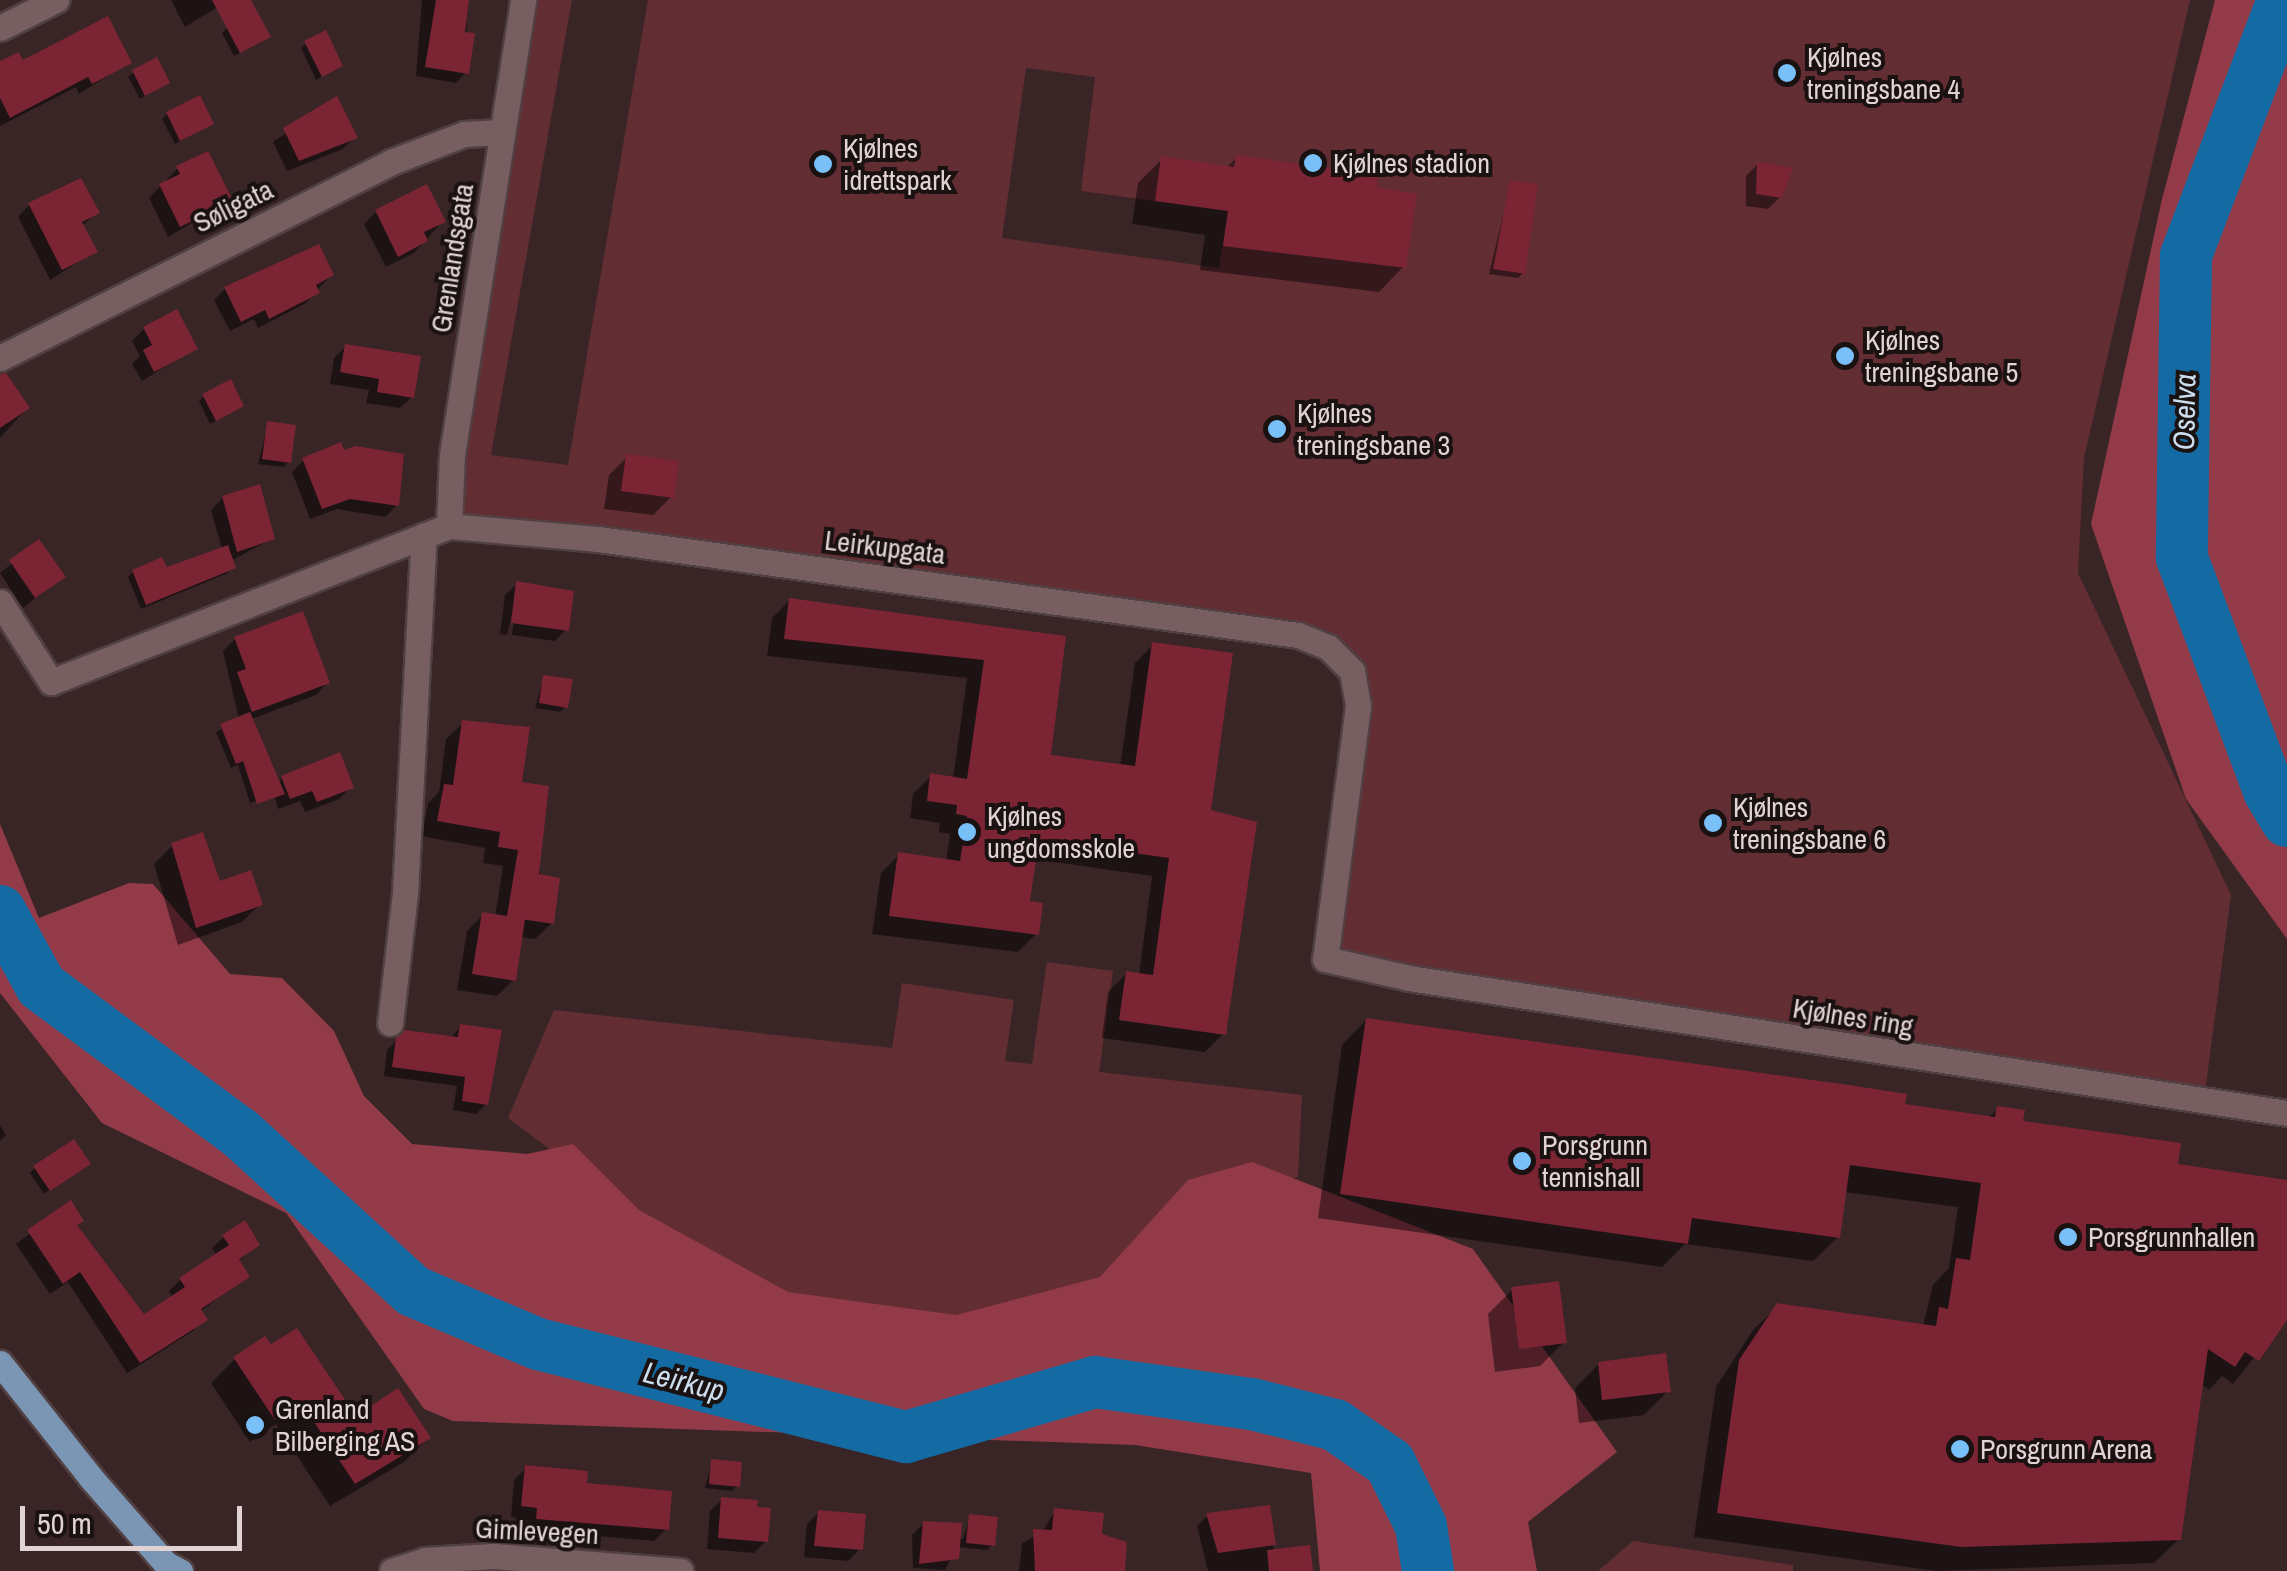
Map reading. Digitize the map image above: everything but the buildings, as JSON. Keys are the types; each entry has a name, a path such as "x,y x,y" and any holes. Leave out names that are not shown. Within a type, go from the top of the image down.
{"main road":[{"path":"0,1362 172,1569"}],"street":[{"path":"0,28 56,0"},
{"name":"Grenlandsgata","path":"449,526 452,455 523,0"},
{"name":"Søligata","path":"0,358 391,162 464,134 501,132"},
{"name":"Leirkupgata","path":"0,602 51,682 449,526 974,588 1298,634 1328,647 1352,671 1358,706 1325,959 1409,978"},
{"path":"390,1023 405,893 424,536"},
{"name":"Kjølnes ring","path":"1409,978 2287,1113"},
{"name":"Gimlevegen","path":"392,1571 425,1560 494,1556 680,1571"}],"shaded area":[{"path":"523,0 572,0 491,455 568,465 648,0 2190,0 2084,458 2078,573 2231,895 2204,1100 1325,959 1358,706 1328,647 449,526","holes":["1026,68 1095,77 1081,191 1228,211 1219,268 1002,238"]},
{"path":"2215,0 2287,0 2287,939 2186,799 2091,524 2162,199"},
{"path":"0,824 39,918 129,883 153,884 230,974 282,978 334,1031 364,1096 412,1144 527,1154 573,1144 639,1210 788,1292 956,1315 1100,1277 1188,1180 1252,1162 1473,1249 1617,1452 1528,1522 1537,1571 1320,1571 1311,1473 1135,1445 453,1421 424,1409 286,1213 102,1123 0,993"},
{"path":"1047,962 1113,971 1099,1072 1302,1095 1298,1177 1273,1182 1181,1323 961,1322 746,1296 508,1118 554,1010 892,1048 902,983 1014,1000 1005,1061 1032,1064"},
{"path":"1633,1541 1793,1565 1793,1571 1598,1571"}],"waterway":[{"name":"Oselva","path":"2283,0 2186,256 2182,558 2269,791 2287,821"},
{"name":"Leirkup","path":"0,911 41,986 240,1133 413,1291 538,1344 906,1437 1095,1382 1252,1404 1335,1425 1390,1463 1421,1526 1428,1571"}],"place":[{"name":"Kjølnes treningsbane 4","path":"1787,73"},
{"name":"Kjølnes stadion","path":"1313,163"},
{"name":"Kjølnes idrettspark","path":"823,164"},
{"name":"Kjølnes treningsbane 5","path":"1845,356"},
{"name":"Kjølnes treningsbane 3","path":"1277,429"},
{"name":"Kjølnes treningsbane 6","path":"1713,823"},
{"name":"Kjølnes ungdomsskole","path":"967,832"},
{"name":"Porsgrunn tennishall","path":"1522,1161"},
{"name":"Porsgrunnhallen","path":"2068,1237"},
{"name":"Grenland Bilberging AS","path":"255,1425"},
{"name":"Porsgrunn Arena","path":"1960,1449"}]}
